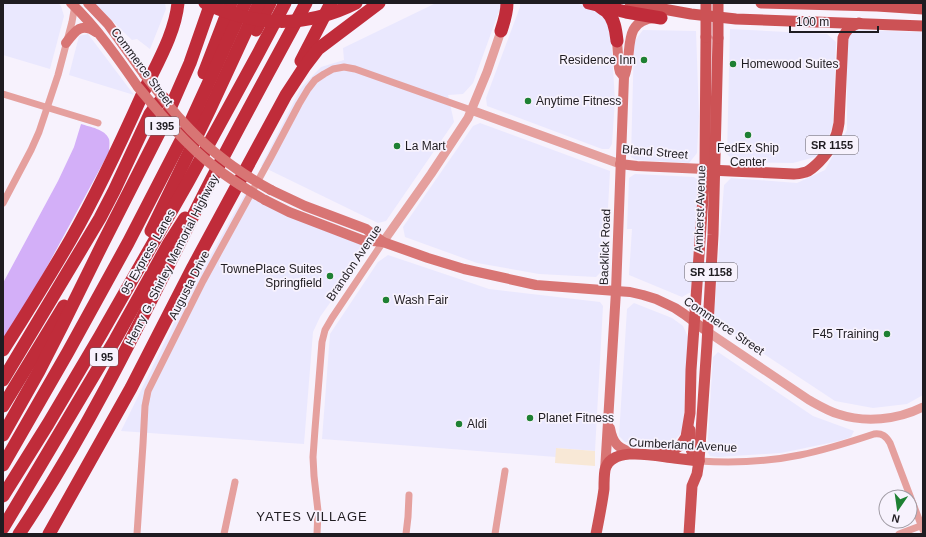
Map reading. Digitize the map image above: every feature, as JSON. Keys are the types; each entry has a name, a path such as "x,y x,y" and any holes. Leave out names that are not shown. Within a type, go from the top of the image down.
{"highway":[{"path":"3,350 68,245 96,193 167,43 175,20 178,3"},
{"path":"205,3 244,17 268,21 304,19 326,15 337,12 356,3"},
{"name":"I 395","path":"3,435 60,331 174,102 212,3"},
{"path":"156,189 172,146 200,82 231,3"},
{"name":"I 95","path":"3,466 104,288 156,189 191,121 245,3"},
{"path":"100,336 210,109 259,3"},
{"path":"210,109 257,29 270,3"},
{"name":"95 Express Lanes","path":"3,496 100,336 188,182 285,3"},
{"name":"Henry G. Shirley Memorial Highway","path":"20,534 65,462 105,391 208,188 306,3"},
{"path":"49,534 130,388 286,95 301,61 332,3"},
{"path":"286,95 318,49 379,3"},
{"path":"501,31 506,17 507,3"},
{"path":"593,4 661,18"},
{"path":"593,4 608,12 612,18 617,41"},
{"path":"3,380 100,218 114,192 145,124 159,103"},
{"name":"I 95","path":"3,528 115,340 169,243 208,188"},
{"path":"3,406 102,245"},
{"path":"45,534 58,517"}],"main road":[{"name":"Commerce Street","path":"88,3 108,24 144,74 159,103 186,141 215,168 236,183 265,200 296,215 362,240 383,242 464,269 549,286 630,292 656,299 684,314 708,332"},
{"path":"630,3 691,14 736,19"},
{"name":"Amherst Avenue","path":"689,534 692,486 697,474 699,460 708,332 710,170 706,3"},
{"name":"Amherst Avenue","path":"656,455 666,454 682,445 686,437 690,413 696,281 710,170 718,38 718,3"},
{"path":"761,3 877,6 923,9"},
{"name":"Commerce Street","path":"74,4 103,38 138,87 183,123 212,150 241,173 271,190 305,206 366,229 383,242"},
{"path":"661,18 736,19 923,26"},
{"name":"Backlick Road","path":"596,534 605,471 609,418 616,291 624,77 628,70 629,41 633,30 642,21 661,18"},
{"path":"819,22 837,29 840,34 842,44"},
{"path":"842,44 848,29 860,23"},
{"path":"66,43 75,32 84,27 91,29 103,38"},
{"name":"Backlick Road","path":"617,41 619,68 624,77"},
{"name":"Bland Street","path":"620,164 794,174 806,172 827,153 835,140 839,127 842,44"},
{"path":"690,413 691,451 693,456 699,460"},
{"name":"Backlick Road","path":"609,418 611,431 616,445 634,454"},
{"name":"Cumberland Avenue","path":"605,471 608,464 614,458 634,454 699,460"},
{"path":"675,458 689,466 692,486"}],"street":[{"path":"3,203 39,132 58,75 72,22 74,4"},
{"name":"Brandon Avenue","path":"318,534 318,511 313,457 322,342 325,330 468,118 487,72 501,31"},
{"name":"Bland Street","path":"329,71 344,67 358,70 620,164"},
{"name":"Augusta Drive","path":"136,534 145,406 148,391 203,281 299,104 311,84 329,71"},
{"path":"3,94 98,123"},
{"name":"Commerce Street","path":"708,332 809,400 838,414 863,419 881,419 910,413 923,407"},
{"name":"Cumberland Avenue","path":"699,460 716,462 748,461 789,457 844,444 874,434 879,434 888,439 922,527"},
{"path":"495,534 505,471"},
{"path":"224,534 235,482"},
{"path":"406,534 409,495"},
{"path":"900,534 922,527"}],"shaded area":[{"path":"3,3 58,3 61,6 64,16 50,69 3,55"},
{"path":"94,3 165,3 166,9 150,49 137,39 132,40"},
{"path":"436,3 502,3 473,83 463,94 448,95 454,122 386,221 378,223 261,166 301,88 321,67 344,60 343,48"},
{"path":"520,3 575,3 596,9 607,18 611,38 615,100 612,144 609,149 602,149 487,106 486,98 520,7"},
{"path":"730,29 827,34 836,42 833,125 826,144 815,157 793,163 735,162 727,154"},
{"path":"643,30 696,31 699,116 697,153 689,163 636,160 631,157 634,42"},
{"path":"855,30 923,32 923,395 907,404 873,408 835,401 720,325 714,315 724,185 731,178 797,183 825,170 847,130 848,37"},
{"path":"88,34 134,95 69,75 79,36"},
{"path":"480,123 610,171 606,245 602,271 596,277 539,274 477,263 405,237 403,227 473,126"},
{"path":"81,124 97,129 107,136 109,139 109,152 28,302 3,341 3,283 58,181 74,147"},
{"path":"635,174 694,177 699,181 691,292 682,297 629,275 632,229 627,229 629,178"},
{"path":"246,192 362,245 365,253 320,317 313,332 304,444 121,431 184,303"},
{"path":"388,255 489,289 600,302 603,306 595,451 557,448 556,457 322,439 330,334 378,262"},
{"path":"634,303 672,318 683,326 688,337 683,431 671,444 625,442 619,436 627,309"},
{"path":"718,352 813,416 854,431 851,437 839,441 781,453 718,457 710,456 707,451 713,357"},
{"path":"556,448 595,451 595,466 555,463"}],"place":[{"name":"Residence Inn","path":"644,60"},
{"name":"Homewood Suites","path":"733,64"},
{"name":"Anytime Fitness","path":"528,101"},
{"name":"FedEx Ship Center","path":"748,135"},
{"name":"La Mart","path":"397,146"},
{"name":"TownePlace Suites Springfield","path":"330,276"},
{"name":"Wash Fair","path":"386,300"},
{"name":"F45 Training","path":"887,334"},
{"name":"Planet Fitness","path":"530,418"},
{"name":"Aldi","path":"459,424"}],"district":[{"name":"YATES VILLAGE","path":"312,516"}]}
